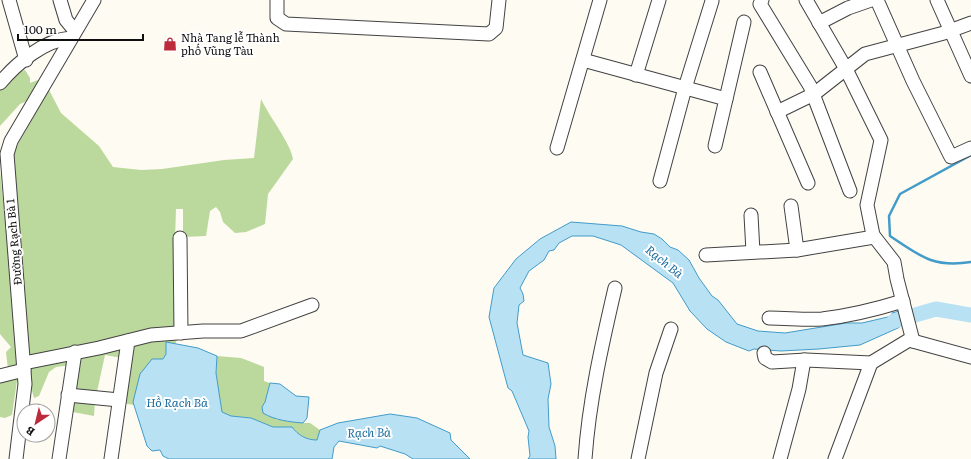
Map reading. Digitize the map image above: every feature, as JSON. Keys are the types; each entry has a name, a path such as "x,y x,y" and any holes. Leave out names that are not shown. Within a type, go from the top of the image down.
{"street":[{"path":"9,0 26,60"},
{"path":"0,83 9,73 51,43 73,34 66,20 60,0"},
{"name":"Đường Rạch Bà 1","path":"16,459 25,384 3,154 94,0"},
{"path":"277,0 278,18 286,24 489,34 496,28 499,0"},
{"path":"557,148 600,0"},
{"path":"636,75 659,0"},
{"path":"762,0 760,4 814,94 850,191"},
{"path":"806,0 846,69 881,140 868,205 874,237 894,262 913,341"},
{"path":"819,23 847,4 871,0"},
{"path":"877,0 951,157 971,148"},
{"path":"937,0 971,76"},
{"path":"660,181 685,88 712,2"},
{"path":"715,146 744,22"},
{"path":"777,112 814,94 865,54 971,23"},
{"path":"583,60 726,99"},
{"path":"760,72 793,145 808,183"},
{"path":"792,206 797,250"},
{"path":"752,215 753,252"},
{"path":"706,255 797,250 874,237"},
{"path":"180,238 181,333"},
{"path":"585,459 587,432 597,369 615,288"},
{"path":"770,318 821,319 904,304"},
{"path":"0,376 24,366 75,352 151,335 222,330 241,331 312,305"},
{"path":"638,459 656,374 671,330"},
{"path":"764,353 765,358 772,362 804,360 871,363 910,340 971,357"},
{"path":"111,459 128,341"},
{"path":"59,459 75,352"},
{"path":"780,459 799,388 804,360"},
{"path":"835,459 871,363"},
{"path":"68,395 120,400"}],"green space":[{"path":"25,70 30,78 30,83 38,80 40,83 36,92 32,91 29,100 20,104 0,126 0,89 20,72"},
{"path":"49,90 61,113 99,146 113,167 141,170 162,169 224,160 254,158 261,99 284,138 293,159 268,194 265,224 246,232 235,233 223,222 220,212 216,207 210,211 206,236 183,237 183,209 176,209 173,300 183,310 184,318 175,345 166,343 166,354 133,402 134,405 122,403 128,359 105,355 95,401 94,416 73,412 79,364 56,367 49,372 39,396 34,398 31,387 13,153"},
{"path":"0,171 20,360 12,415 5,418 0,417 0,371 8,370 6,352 11,347 0,334"},
{"path":"217,356 241,358 264,367 264,381 270,383 265,402 262,407 277,420 285,419 310,423 320,430 317,440 309,439 303,436 292,427 273,427 251,418 231,416 222,412 216,373"}],"water":[{"path":"571,222 622,226 641,232 654,234 670,247 678,250 689,260 699,278 712,296 718,300 737,324 758,331 785,333 846,323 862,323 892,316 892,313 903,310 907,322 898,328 860,345 819,349 781,351 754,349 749,351 726,342 707,329 690,311 673,283 621,245 593,236 572,236 559,243 554,250 549,251 544,260 529,271 520,288 524,301 519,305 517,323 523,355 548,363 551,384 548,399 549,427 555,446 556,459 528,459 530,456 528,437 529,431 512,391 508,388 489,317 494,288 516,259 540,239"},
{"name":"Hồ Rạch Bà","path":"166,342 198,348 217,356 216,373 222,412 231,416 251,418 273,427 292,427 303,436 309,439 317,440 320,430 338,423 390,414 417,418 450,433 451,440 470,459 413,459 405,454 380,446 377,448 339,441 334,447 332,459 169,459 163,456 160,450 152,451 147,446 133,402 140,374 152,359 163,359 166,354"},
{"path":"270,383 280,384 296,396 309,397 307,418 303,423 277,419 263,413 262,407 265,402"}],"waterway":[{"name":"Rạch Bà","path":"971,155 900,194 889,216 890,236 919,255 937,262 971,262"},
{"name":"Rạch Bà","path":"894,321 936,309 971,315"}],"place":[{"name":"Nhà Tang lễ Thành phố Vũng Tàu","path":"170,44"}]}
